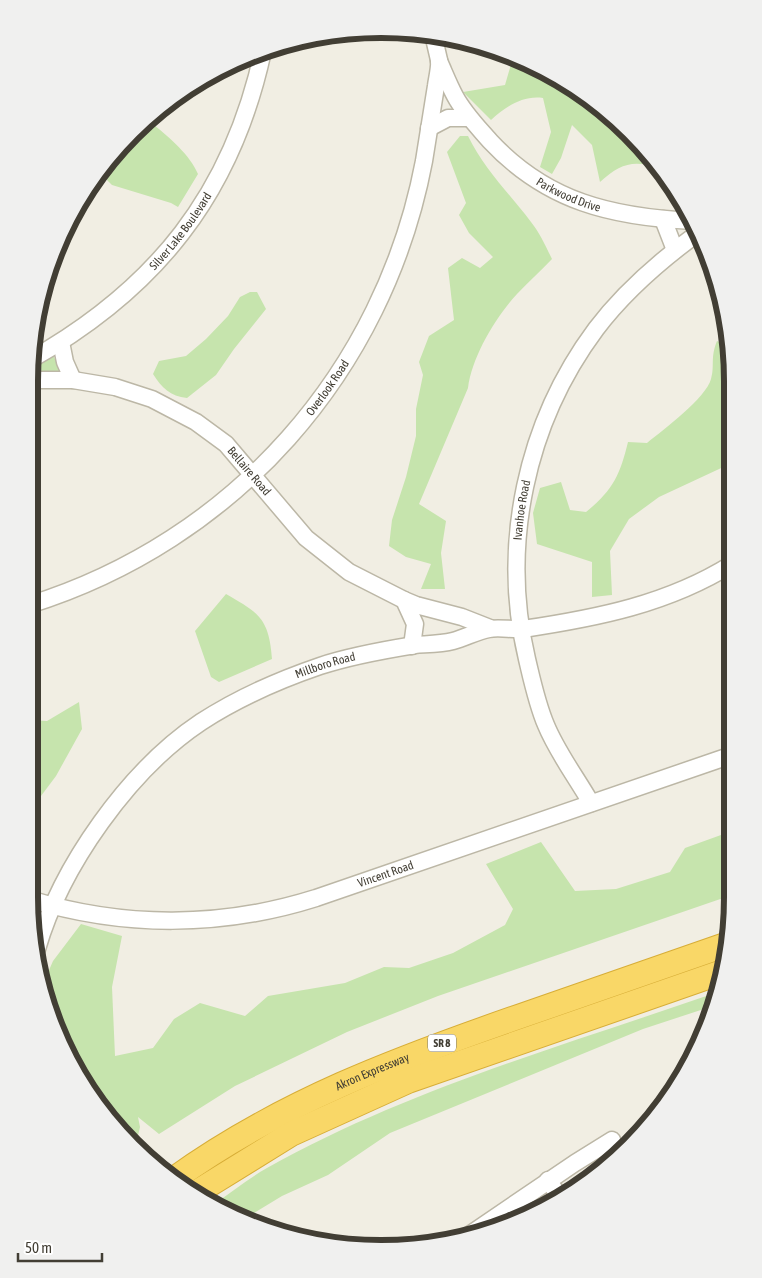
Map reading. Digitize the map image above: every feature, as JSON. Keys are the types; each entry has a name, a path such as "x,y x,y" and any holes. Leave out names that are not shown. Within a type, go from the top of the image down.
{"highway":[{"name":"Akron Expressway","path":"180,1175 253,1128 369,1071 466,1034 721,946"},
{"name":"Akron Expressway","path":"201,1190 291,1134 408,1081 716,974"}],"street":[{"name":"Overlook Road","path":"38,602 71,590 135,560 187,528 252,476 292,434 321,398 348,359 381,299 407,231 420,181 429,128 439,61 435,42"},
{"name":"Silver Lake Boulevard","path":"38,355 101,314 142,279 189,224 229,156 249,104 260,60"},
{"name":"Parkwood Drive","path":"439,61 454,96 469,118 519,168 560,193 613,212 684,220"},
{"path":"429,128 448,118 469,118"},
{"path":"663,219 675,250"},
{"name":"Ivanhoe Road","path":"591,804 546,725 520,629 516,588 519,518 530,462 543,424 569,372 596,329 638,283 692,237"},
{"path":"61,342 65,362 73,380"},
{"name":"Bellaire Road","path":"38,380 73,380 131,392 180,411 226,444 300,531 334,561 366,582 404,600 462,617 490,628"},
{"name":"Millboro Road","path":"40,942 54,906 72,869 112,810 153,762 200,723 238,700 294,675 346,659 412,646 454,641 490,628 520,629 591,618 642,605 692,586 724,568"},
{"path":"404,600 415,624 412,646"},
{"name":"Vincent Road","path":"38,901 108,917 157,921 205,921 253,915 316,898 724,758"},
{"path":"485,1224 548,1180 612,1140"},
{"path":"548,1180 556,1192"}],"green space":[{"path":"511,64 553,84 590,108 624,138 648,165 635,164 621,167 600,182 592,145 572,125 561,158 552,174 540,167 551,132 543,98 521,100 491,120 463,92 505,85"},
{"path":"154,124 185,154 198,174 178,207 171,203 112,185 104,177 138,138"},
{"path":"460,136 468,136 489,170 534,226 552,259 517,294 501,314 479,351 470,376 468,388 419,504 446,521 441,553 445,589 421,589 431,564 406,557 389,546 392,520 406,477 416,436 416,409 423,375 419,362 429,336 454,320 448,268 462,258 480,268 493,257 469,233 459,215 466,203 447,152"},
{"path":"250,292 257,292 266,309 216,375 187,398 171,393 163,387 153,374 159,361 186,356 228,316 240,297"},
{"path":"717,341 723,343 724,467 659,497 629,519 610,551 612,595 592,597 592,562 537,544 533,513 540,488 561,482 570,510 586,512 603,496 614,481 622,464 628,442 647,443 701,395 711,379"},
{"path":"53,355 61,372 57,374 38,373 38,364"},
{"path":"226,594 247,606 265,625 271,645 272,659 219,682 211,677 195,631"},
{"path":"79,702 82,729 56,776 38,800 38,720 47,721"},
{"path":"724,834 724,898 438,996 347,1032 235,1086 159,1134 138,1117 140,1127 137,1139 113,1112 87,1070 82,1065 64,1028 47,976 53,961 81,924 122,936 112,987 115,1056 153,1048 174,1019 200,1003 245,1016 268,996 345,983 384,967 409,968 453,953 505,925 513,909 486,864 541,842 575,891 616,889 670,872 685,848"},
{"path":"710,995 705,1008 643,1029 390,1133 328,1175 282,1196 251,1215 220,1200 267,1168 321,1140 432,1092 546,1050"}]}
